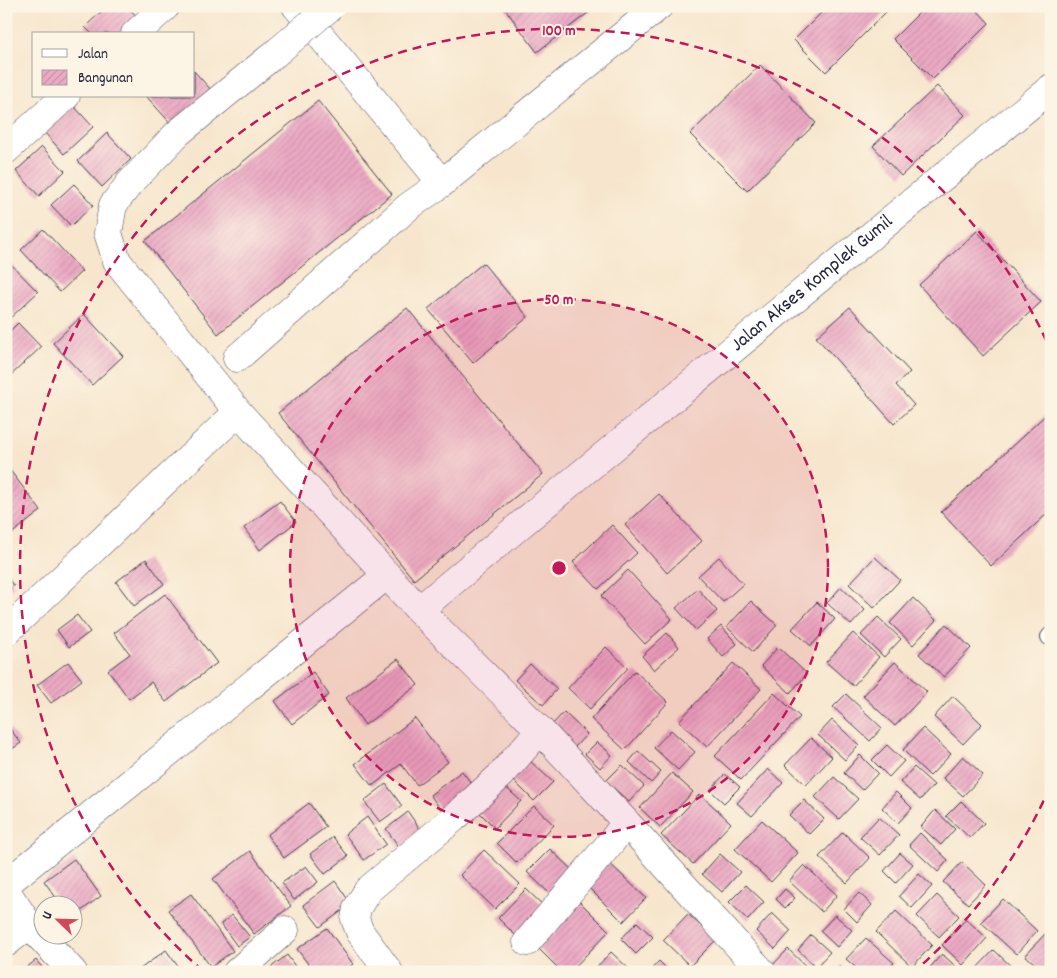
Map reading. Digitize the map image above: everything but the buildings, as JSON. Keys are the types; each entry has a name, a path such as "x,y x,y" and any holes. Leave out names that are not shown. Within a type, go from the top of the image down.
{"street":[{"path":"137,32 166,6"},
{"path":"296,6 442,183"},
{"path":"331,6 178,132 130,183 113,205 108,233 117,261 238,412 419,610 540,730 762,972"},
{"path":"237,358 408,207 442,183 659,6"},
{"name":"Jalan Akses Komplek Gumil","path":"419,610 574,480 1051,88"},
{"path":"6,150 64,98"},
{"path":"6,632 238,412"},
{"path":"6,884 388,575"},
{"path":"389,972 360,932 355,920 357,908 368,890 454,818 501,775 540,730"},
{"path":"527,942 626,822"},
{"path":"6,891 30,925 73,972"},
{"path":"6,943 30,925"},
{"path":"237,972 285,930"}]}
